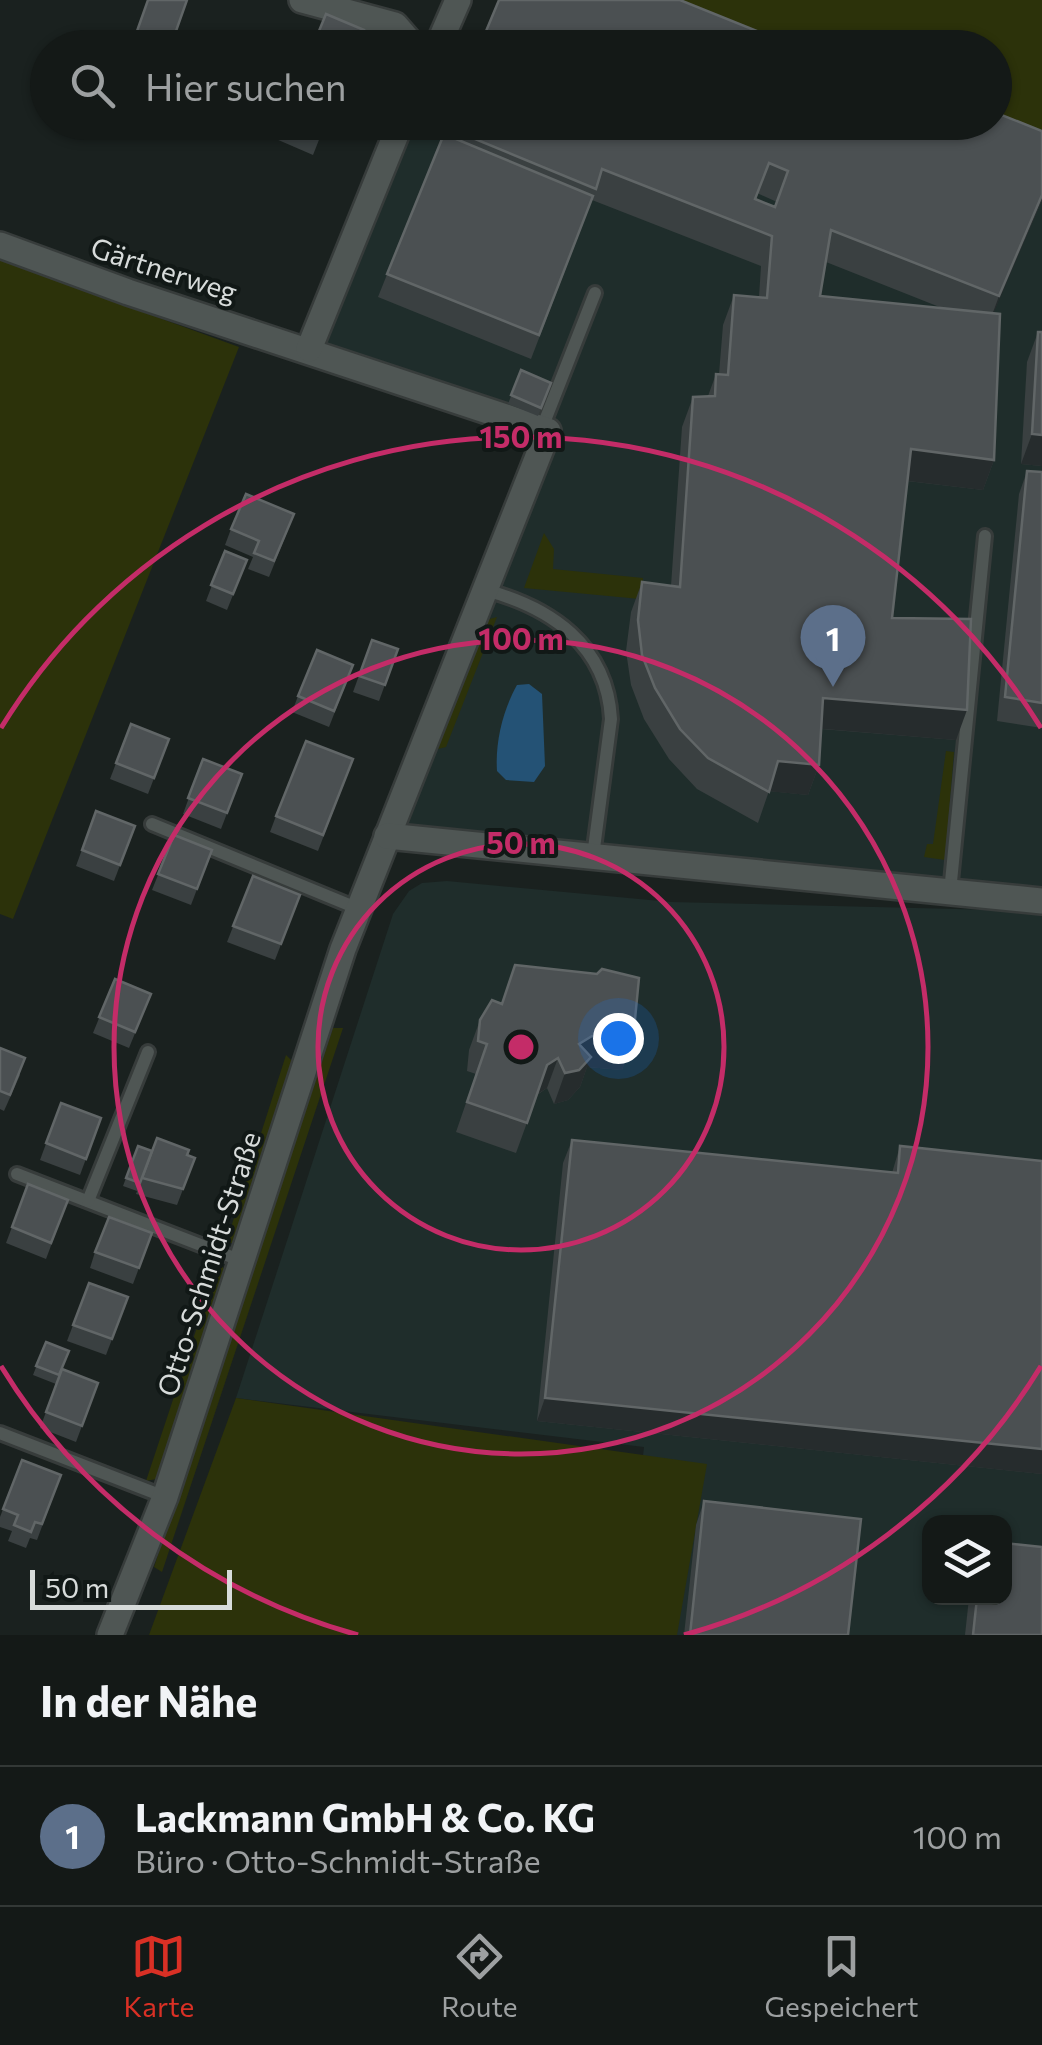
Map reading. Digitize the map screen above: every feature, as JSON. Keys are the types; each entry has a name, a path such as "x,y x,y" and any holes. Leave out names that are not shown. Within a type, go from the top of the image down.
{"street":[{"path":"302,0 395,25 399,30"},
{"path":"445,30 458,0"},
{"path":"310,349 394,140"},
{"name":"Gärtnerweg","path":"0,245 128,292 310,349 545,430"},
{"name":"Otto-Schmidt-Straße","path":"110,1635 165,1497 359,908 545,430"},
{"path":"386,836 1042,901"}],"lane":[{"path":"545,430 595,293"},
{"path":"950,892 985,536"},
{"path":"485,590 536,605 585,648 601,676 610,699 611,719 593,856"},
{"path":"152,824 359,908"},
{"path":"88,1201 148,1052"},
{"path":"17,1174 242,1261"},
{"path":"0,1433 165,1497"}],"shaded area":[{"path":"399,140 1009,140 1042,152 1042,901 391,835 548,431 314,344"},
{"path":"447,881 671,902 1042,911 1042,1635 623,1635 644,1447 236,1398 393,914 409,891 422,883"}],"green space":[{"path":"649,0 1042,0 1042,152 1012,133 1012,30 723,30"},
{"path":"0,260 239,347 13,919 0,914"},
{"path":"544,533 554,549 553,569 643,578 640,599 524,588"},
{"path":"497,617 446,747 434,750 486,620"},
{"path":"946,751 954,752 945,860 924,857 927,844 933,844"},
{"path":"333,1028 343,1028 162,1572 154,1567"},
{"path":"286,1055 292,1061 234,1243 226,1243"},
{"path":"219,1261 226,1272 156,1479 146,1481"},
{"path":"236,1398 707,1464 677,1635 149,1635"}],"water":[{"path":"529,684 542,694 545,766 534,782 506,780 497,771 501,726 517,685"}],"building":[{"path":"148,0 187,0 176,30 137,30"},
{"path":"499,0 680,0 754,30 486,30"},
{"path":"326,14 364,30 319,30"},
{"path":"1012,119 1042,131 1042,195 999,296 831,230 820,296 1000,314 994,460 911,449 892,618 971,619 967,710 823,698 819,765 778,761 769,792 708,758 680,729 655,688 642,655 638,620 642,582 680,587 693,397 715,396 716,374 728,375 734,295 767,298 772,236 602,169 596,189 477,140 1012,140","holes":["769,163 788,171 775,207 755,199"]},
{"path":"442,140 458,140 593,196 539,335 387,274"},
{"path":"1038,332 1042,332 1042,435 1032,434"},
{"path":"521,370 551,383 541,408 511,395"},
{"path":"1027,471 1042,472 1042,703 1005,697"},
{"path":"246,494 294,514 274,561 254,553 259,541 231,529"},
{"path":"225,551 247,560 233,594 211,585"},
{"path":"372,640 398,649 385,685 359,676"},
{"path":"317,650 353,665 334,711 298,696"},
{"path":"131,724 169,739 154,778 116,763"},
{"path":"306,741 353,759 323,835 276,816"},
{"path":"203,759 242,774 227,813 188,798"},
{"path":"96,811 135,826 120,865 82,850"},
{"path":"174,835 212,850 197,889 158,874"},
{"path":"253,876 300,895 281,944 233,926"},
{"path":"515,965 597,974 602,969 639,978 633,1040 592,1036 579,1044 591,1057 579,1070 565,1073 558,1058 547,1065 527,1123 467,1102 487,1044 478,1041 480,1020 492,1000 502,1004"},
{"path":"115,979 151,994 135,1032 99,1017"},
{"path":"0,1048 25,1058 10,1095 0,1091"},
{"path":"61,1103 101,1118 86,1159 46,1143"},
{"path":"157,1138 189,1150 187,1155 195,1158 183,1189 142,1178"},
{"path":"572,1140 898,1173 900,1146 1042,1161 1042,1449 545,1398"},
{"path":"138,1146 152,1151 140,1183 126,1178"},
{"path":"28,1184 68,1200 51,1243 12,1227"},
{"path":"109,1217 152,1233 139,1268 95,1252"},
{"path":"89,1283 128,1297 112,1339 73,1325"},
{"path":"46,1342 69,1351 59,1375 36,1366"},
{"path":"62,1369 98,1383 82,1426 46,1412"},
{"path":"22,1460 61,1475 42,1524 35,1522 31,1532 14,1525 18,1515 3,1509"},
{"path":"704,1501 861,1519 848,1635 690,1635"},
{"path":"1012,1544 1042,1547 1042,1635 973,1635 976,1605 1012,1605"}],"place":[{"name":"Lackmann GmbH & Co. KG","path":"833,687"}]}
